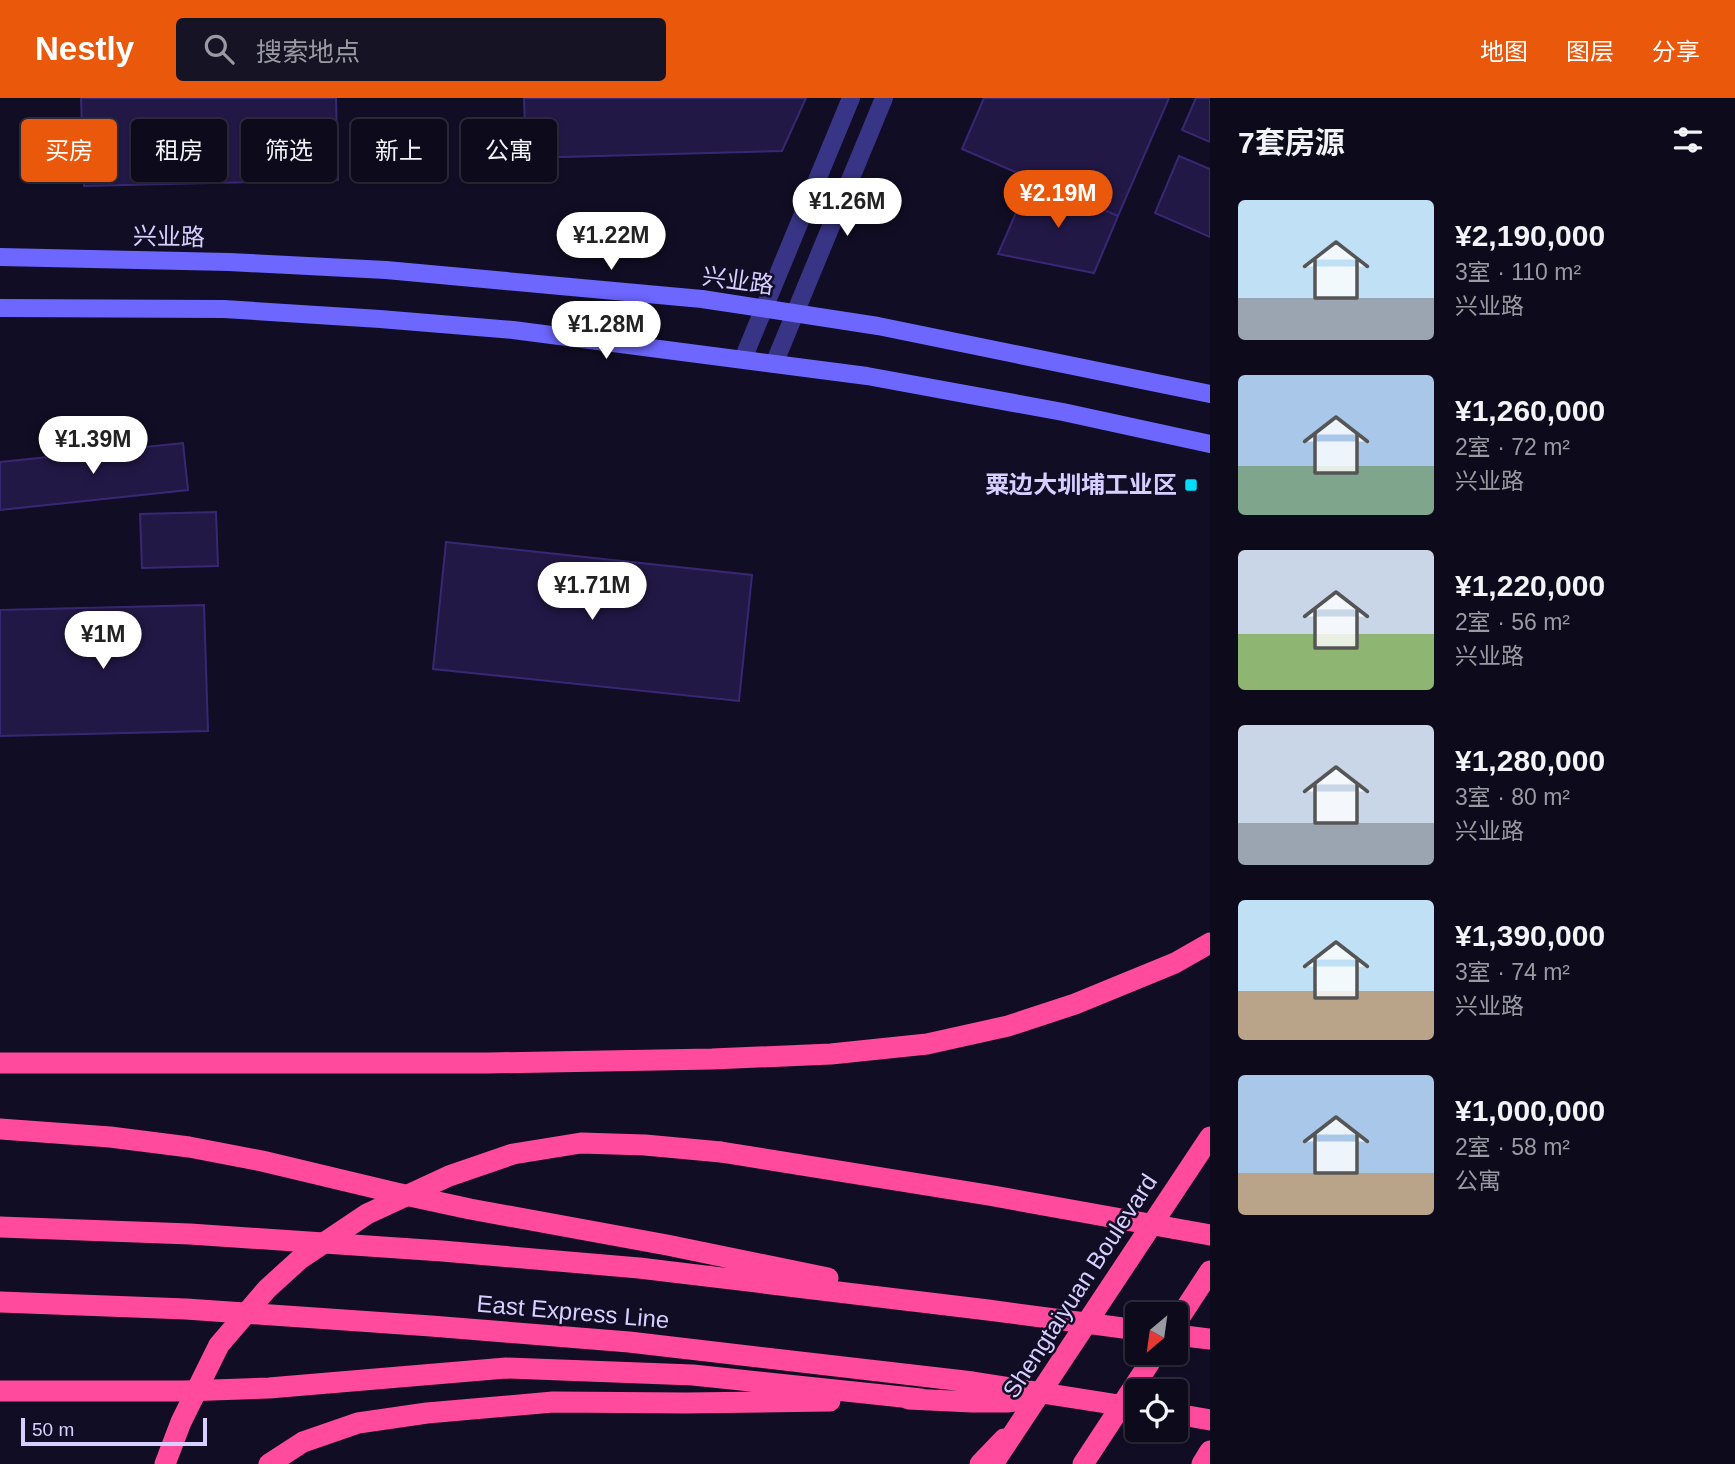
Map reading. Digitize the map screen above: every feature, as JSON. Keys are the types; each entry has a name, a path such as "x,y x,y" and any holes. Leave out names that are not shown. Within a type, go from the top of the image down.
{"highway":[{"path":"0,1063 489,1063 831,1054 927,1044 1008,1026 1075,1004 1175,962 1210,943"},
{"path":"0,1129 110,1137 189,1147 262,1161 396,1194 988,1310"},
{"name":"Shengtaiyuan Boulevard","path":"993,1464 1210,1137"},
{"path":"165,1464 181,1422 219,1345 267,1289 300,1259 367,1214 449,1176 513,1154 581,1143 721,1153 988,1195 1210,1235"},
{"name":"East Express Line","path":"0,1227 203,1235 639,1268 1125,1327"},
{"path":"1188,1304 1210,1271"},
{"name":"East Express Line","path":"0,1302 187,1309 431,1325 616,1341 974,1382 1125,1406"},
{"path":"1188,1336 1210,1339"},
{"path":"1083,1464 1148,1365"},
{"path":"0,1391 269,1388 506,1368 693,1375 972,1402 1007,1402 1061,1396"},
{"path":"269,1464 303,1442 358,1423 427,1413 554,1402 921,1399"},
{"path":"979,1464 1023,1420"},
{"path":"1202,1464 1210,1451"}],"main road":[{"name":"兴业路","path":"0,257 229,262 386,270 702,299 878,326 1210,394"},
{"path":"0,309 223,309 380,318 513,330 893,381 1063,412 1210,444"}],"street":[{"path":"743,359 851,98"},
{"path":"774,364 884,98"}],"building":[{"path":"81,98 336,98 337,119 241,119 241,182 253,182 84,186 84,182 117,182 117,119 82,119"},
{"path":"524,98 806,98 782,151 557,157 557,119 525,119"},
{"path":"984,98 1169,98 1118,216 962,149"},
{"path":"1196,98 1210,98 1210,142 1182,130"},
{"path":"1179,156 1210,169 1210,237 1155,213"},
{"path":"1031,178 1118,216 1094,273 998,254"},
{"path":"183,443 188,490 0,510 0,462"},
{"path":"216,512 218,566 142,568 140,514"},
{"path":"446,542 752,575 739,701 433,669"},
{"path":"204,605 208,731 0,736 0,610"}],"place":[{"name":"粟边大圳埔工业区","path":"1191,485"}]}
